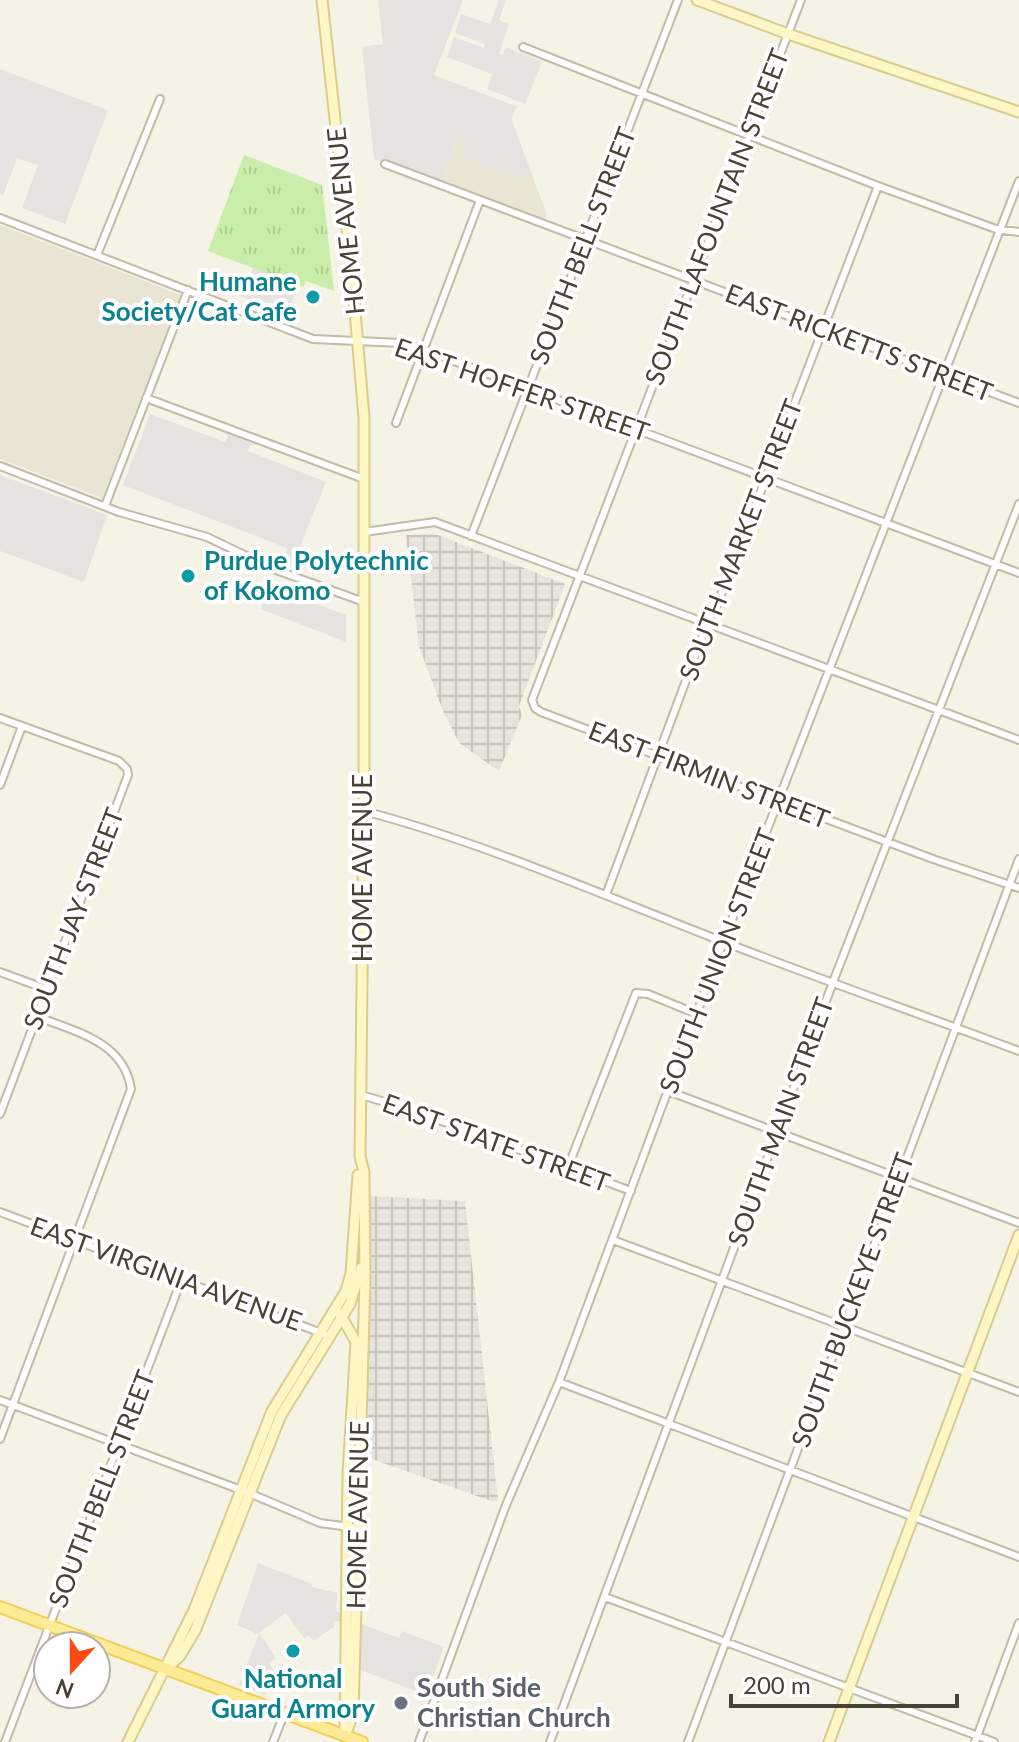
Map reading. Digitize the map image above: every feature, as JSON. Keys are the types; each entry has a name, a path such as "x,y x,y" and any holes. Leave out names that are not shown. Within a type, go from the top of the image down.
{"main road":[{"name":"HOME AVENUE","path":"322,0 364,418 360,1156 364,1172 365,1279 352,1528"},
{"path":"697,0 1019,112"},
{"path":"128,1742 166,1669 180,1656 195,1631 245,1491 337,1309 351,1273 360,1156"},
{"path":"829,1742 1019,1235"},
{"path":"326,1335 342,1319 356,1292 363,1248"},
{"name":"HOME AVENUE","path":"337,1309 356,1342 350,1434 353,1714 345,1739"},
{"path":"0,1607 285,1712 345,1739 362,1742"}],"street":[{"name":"SOUTH BELL STREET","path":"471,536 678,0"},
{"name":"SOUTH LAFOUNTAIN STREET","path":"533,704 801,0"},
{"path":"523,47 878,186 996,229 1019,232"},
{"path":"97,255 160,99"},
{"name":"EAST RICKETTS STREET","path":"385,164 1019,403"},
{"name":"SOUTH UNION STREET","path":"419,1742 504,1508 559,1382 724,942 1019,181"},
{"name":"SOUTH MARKET STREET","path":"606,895 707,624 717,605 878,186"},
{"path":"396,423 480,200"},
{"name":"EAST HOFFER STREET","path":"0,218 313,339 401,343 422,349 1019,573"},
{"path":"105,506 188,290"},
{"path":"146,398 364,479"},
{"path":"0,466 105,506 207,537 276,570 364,602"},
{"name":"SOUTH MAIN STREET","path":"550,1742 833,982 1019,504"},
{"path":"364,532 435,522 1019,740"},
{"name":"EAST FIRMIN STREET","path":"533,704 541,712 1019,888"},
{"path":"0,718 22,726 0,785"},
{"name":"SOUTH JAY STREET","path":"0,1114 128,775 127,769 119,761 22,726"},
{"path":"364,811 536,867 724,942 1019,1051"},
{"name":"SOUTH BUCKEYE STREET","path":"688,1742 1019,859"},
{"path":"0,972 46,989"},
{"path":"568,1167 636,993 648,994 697,1014"},
{"path":"0,1439 128,1101 130,1082 120,1059 105,1044 36,1016"},
{"path":"668,1091 1019,1223"},
{"name":"EAST STATE STREET","path":"361,1095 409,1109 631,1191"},
{"name":"EAST VIRGINIA AVENUE","path":"0,1212 326,1335"},
{"path":"613,1240 1019,1392"},
{"name":"SOUTH BELL STREET","path":"5,1742 181,1281"},
{"path":"559,1382 1019,1557"},
{"path":"0,1400 245,1491 320,1523 352,1528"},
{"path":"605,1597 850,1688 976,1739 994,1742"},
{"path":"976,1739 1019,1623"},
{"path":"273,1742 285,1712"}],"shaded area":[{"path":"378,0 463,0 434,75 518,107 513,112 512,120 532,176 525,175 522,180 461,156 466,142 458,138 440,185 374,159 362,47 383,44"},
{"path":"499,0 506,0 499,20 509,24 499,54 503,55 506,47 542,62 525,104 487,89 492,74 447,57 454,37 484,48 485,44 455,33 461,14 490,24"},
{"path":"0,69 108,110 65,224 22,208 38,165 17,158 3,196 0,195"},
{"path":"458,138 526,159 546,212 546,225 440,185"},
{"path":"0,225 181,295 102,498 0,459"},
{"path":"253,268 300,285 292,301 295,303 290,315 227,291 233,274 248,280"},
{"path":"150,414 225,442 228,437 226,433 254,444 248,451 326,482 292,566 284,563 287,548 123,485"},
{"path":"0,475 107,515 84,582 0,551"},
{"path":"435,534 565,584 519,706 522,715 499,771 459,743 443,711 419,647 406,535"},
{"path":"269,586 346,615 346,642 261,609"},
{"path":"370,1196 465,1201 498,1500 494,1502 363,1456"},
{"path":"258,1563 312,1584 312,1587 337,1593 336,1611 341,1613 340,1621 333,1621 335,1626 313,1641 309,1635 304,1638 286,1613 257,1634 237,1625"},
{"path":"359,1623 399,1638 402,1631 444,1647 426,1695 358,1669"},
{"path":"259,1633 276,1658 269,1663 275,1672 265,1695 239,1685"}],"green space":[{"path":"244,155 322,185 334,291 306,281 303,287 208,251"}],"place":[{"name":"Humane Society/Cat Cafe","path":"313,297"},
{"name":"Purdue Polytechnic of Kokomo","path":"188,576"},
{"name":"National Guard Armory","path":"293,1651"},
{"name":"South Side Christian Church","path":"401,1703"}]}
